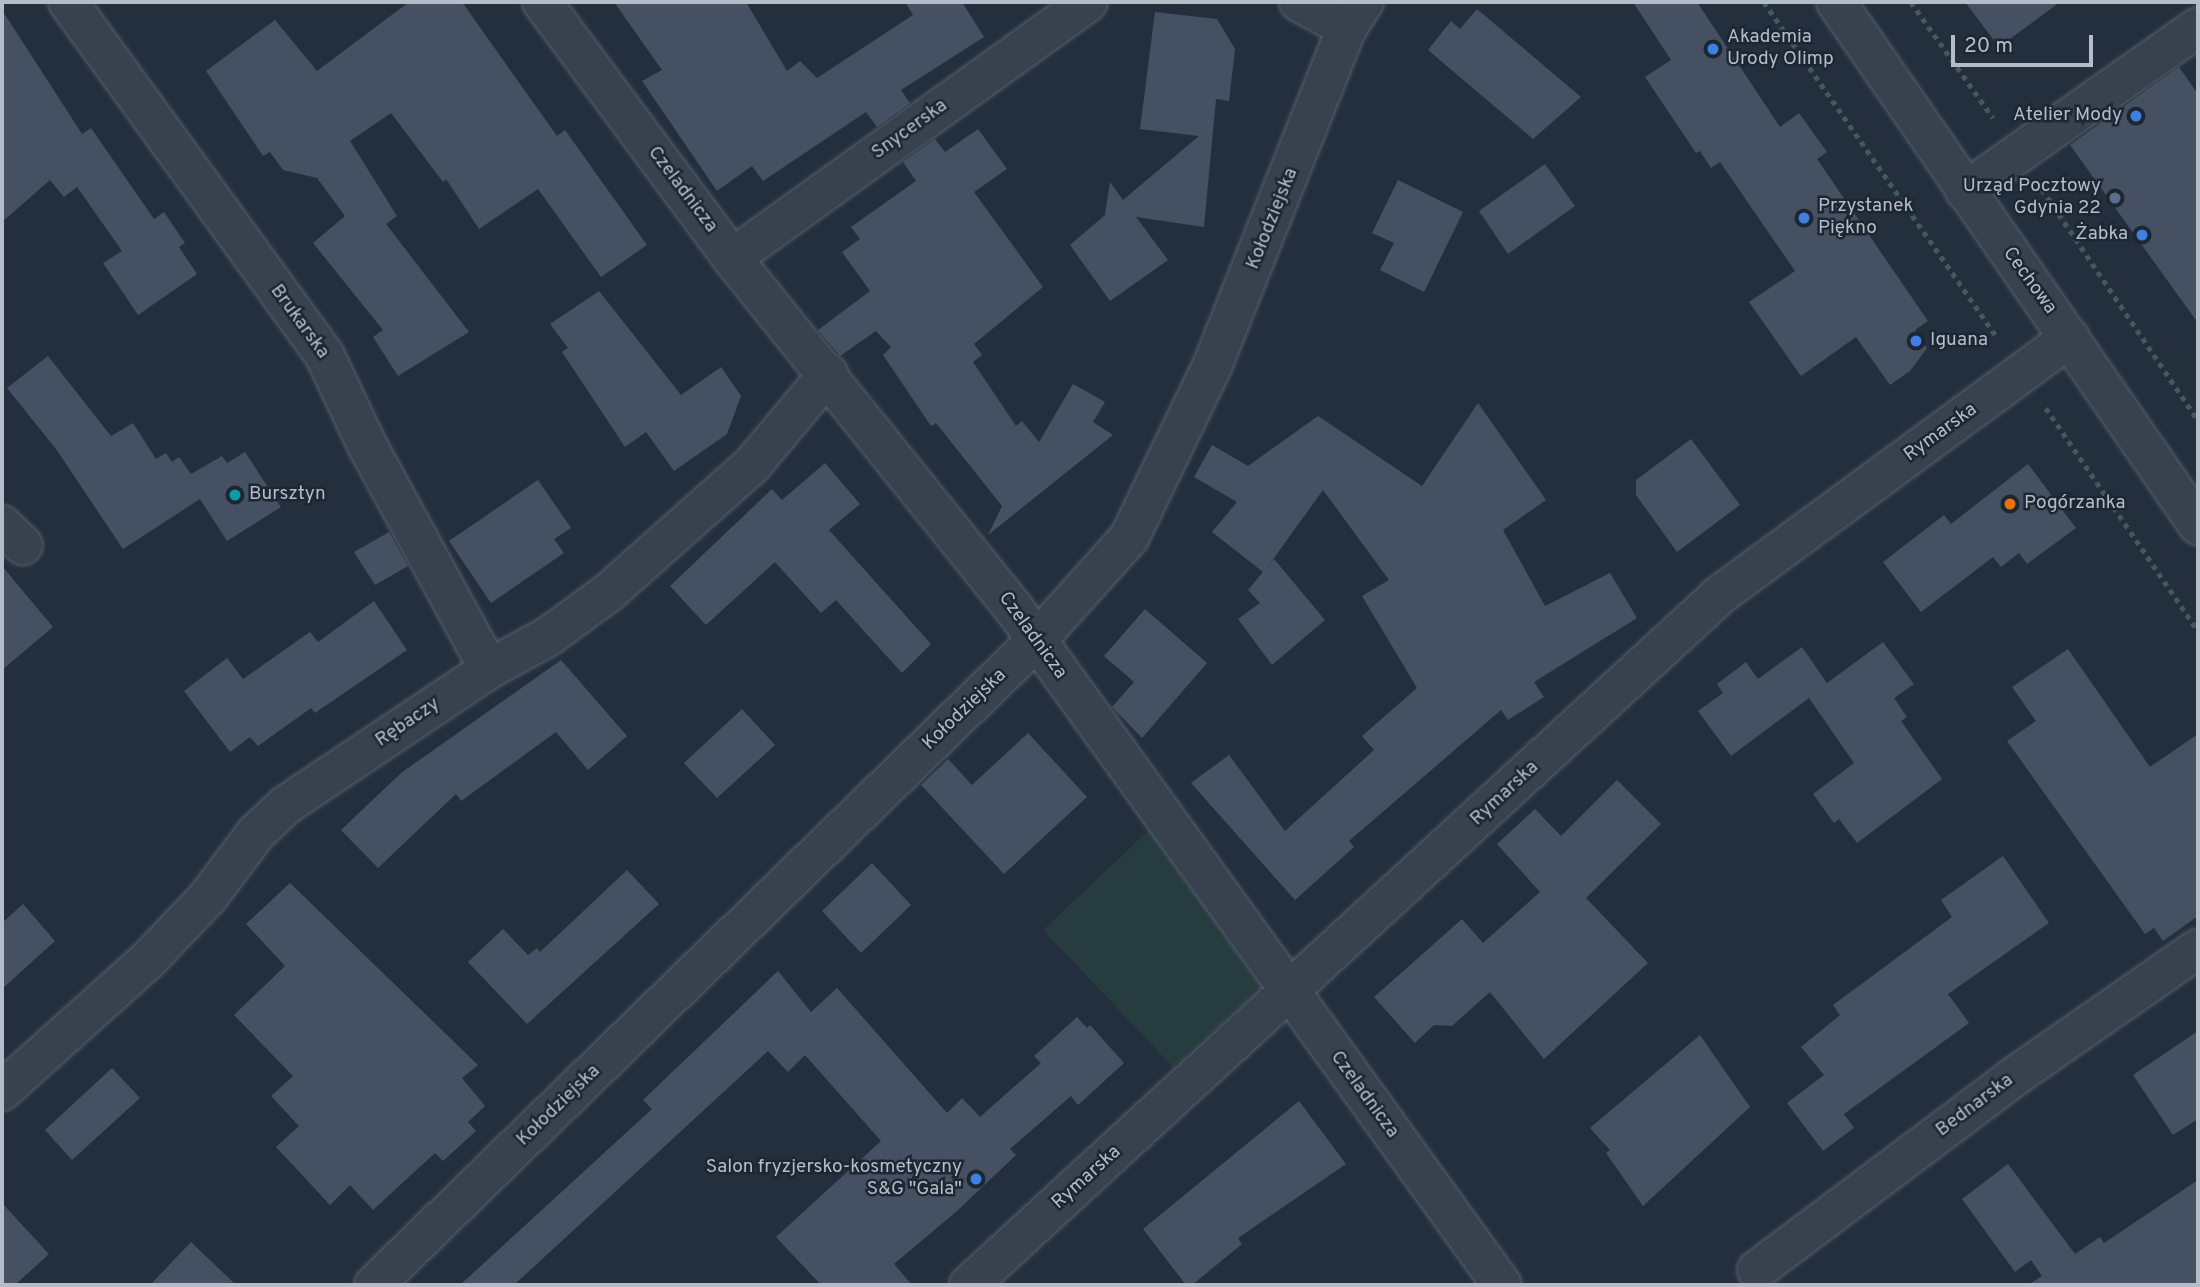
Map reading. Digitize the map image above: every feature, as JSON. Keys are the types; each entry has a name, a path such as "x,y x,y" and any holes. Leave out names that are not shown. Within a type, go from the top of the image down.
{"street":[{"name":"Brukarska","path":"68,2 324,354 367,445 489,669"},
{"name":"Czeladnicza","path":"542,2 732,258 828,374 1037,640 1502,1285"},
{"name":"Snycerska","path":"732,258 1088,2"},
{"path":"1299,2 1356,15"},
{"name":"Cechowa","path":"1836,2 2198,525"},
{"name":"Kołodziejska","path":"374,1285 1037,640 1129,538 1166,469 1270,229 1356,15"},
{"path":"1965,191 2198,27"},
{"name":"Rymarska","path":"968,1285 1290,993 1721,594 2070,338"},
{"name":"Rębaczy","path":"2,1091 148,960 208,897 256,833 286,805 489,669 549,636 609,592 752,465 828,374"},
{"name":"Bednarska","path":"1757,1270 2015,1076 2198,949"}],"path":[{"path":"1764,2 2198,631"},
{"path":"1911,2 2018,153 2198,420"}],"green space":[{"path":"1149,830 1262,988 1173,1067 1043,930"}],"building":[{"path":"409,2 462,2 557,136 565,130 647,245 601,277 538,189 479,229 446,179 443,182 391,113 350,141 397,216 386,224 469,332 398,376 373,337 383,330 313,243 345,216 317,178 283,170 270,152 263,156 206,71 275,20 317,71"},
{"path":"614,2 746,2 787,71 800,61 817,78 913,15 905,2 962,2 984,37 901,90 910,103 877,127 866,112 763,181 752,166 717,191 642,81 662,70"},
{"path":"1633,2 1697,2 1780,127 1799,113 1827,152 1817,159 1928,321 1915,330 1927,348 1910,371 1890,385 1856,337 1801,376 1749,302 1795,271 1720,162 1711,168 1700,151 1696,153 1645,77 1671,60"},
{"path":"1965,2 2060,2 1999,47"},
{"path":"1477,9 1581,97 1533,139 1428,50 1451,21 1460,29"},
{"path":"2,10 82,134 91,128 154,219 164,212 185,243 179,247 197,274 138,315 103,263 122,251 77,187 64,197 50,180 2,222"},
{"path":"1155,12 1217,19 1235,49 1229,101 1216,99 1204,227 1136,217 1168,260 1110,301 1070,245 1105,215 1110,182 1123,200 1199,136 1140,129"},
{"path":"2179,67 2198,94 2198,323 2070,145"},
{"path":"978,129 1007,169 974,192 1043,287 974,344 982,355 973,362 1016,426 1022,421 1039,442 1073,384 1105,402 1093,422 1113,435 988,535 1002,506 936,423 931,426 883,355 891,347 876,331 840,356 818,330 870,291 842,252 860,239 851,227 916,181 903,162 935,139 945,152"},
{"path":"1545,164 1575,206 1508,254 1479,211"},
{"path":"1398,180 1463,212 1424,292 1380,270 1394,243 1372,233"},
{"path":"599,291 681,395 721,367 741,396 727,434 674,471 646,432 625,447 562,352 568,348 550,324"},
{"path":"48,356 111,436 133,423 156,459 166,453 172,462 179,457 191,474 222,456 227,463 245,452 281,507 227,541 200,499 123,549 56,449 7,388"},
{"path":"1478,403 1546,500 1503,530 1545,606 1610,573 1637,618 1534,682 1544,697 1508,720 1501,710 1349,841 1354,847 1295,900 1191,783 1229,755 1285,831 1374,750 1362,736 1417,688 1362,596 1389,580 1323,490 1266,569 1274,559 1325,620 1272,665 1238,619 1260,603 1248,590 1263,572 1212,532 1237,502 1194,477 1212,445 1248,466 1318,416 1422,486"},
{"path":"1691,439 1740,505 1677,552 1636,495 1636,480"},
{"path":"825,463 860,504 829,530 931,644 902,673 836,600 821,613 775,562 706,625 670,586 772,489 782,500"},
{"path":"2028,464 2076,528 2027,564 2019,553 2001,567 1993,557 1921,612 1883,562 1944,515 1951,524"},
{"path":"538,480 571,528 554,539 564,553 491,603 449,541"},
{"path":"389,532 408,566 375,585 354,552"},
{"path":"2,566 53,627 2,670"},
{"path":"374,601 407,650 315,713 311,708 258,746 250,737 230,752 184,691 227,658 243,679 310,632 318,642"},
{"path":"1145,609 1207,663 1142,738 1112,707 1134,682 1104,656"},
{"path":"1883,642 1914,684 1894,698 1907,717 1901,721 1942,779 1857,843 1839,819 1834,823 1813,794 1854,763 1809,698 1731,756 1698,711 1723,693 1717,684 1746,662 1758,679 1802,647 1827,683"},
{"path":"2068,649 2150,767 2198,734 2198,916 2163,941 2154,928 2145,934 2007,741 2036,721 2012,687"},
{"path":"561,660 627,736 588,770 556,732 461,801 456,794 378,868 341,830 401,773"},
{"path":"742,709 775,745 717,798 684,763"},
{"path":"1028,733 1087,797 1004,874 921,785 948,759 972,785"},
{"path":"1617,780 1661,824 1586,898 1648,963 1544,1059 1490,992 1452,1026 1434,1025 1415,1043 1374,997 1462,919 1483,943 1540,892 1497,844 1535,809 1561,836"},
{"path":"2003,856 2049,923 1948,994 1969,1023 1844,1114 1854,1128 1823,1151 1787,1103 1824,1075 1801,1047 1840,1015 1833,1005 1952,917 1941,900"},
{"path":"872,863 911,905 861,953 822,911"},
{"path":"627,870 659,904 527,1024 468,962 503,929 528,955 537,948 540,952"},
{"path":"290,883 478,1065 462,1078 485,1106 468,1122 476,1131 443,1161 435,1153 373,1210 350,1185 330,1205 276,1147 299,1126 271,1096 293,1076 234,1015 285,966 246,924"},
{"path":"23,904 55,941 2,989 2,923"},
{"path":"778,971 811,1012 837,988 947,1113 962,1098 980,1117 1041,1063 1034,1056 1077,1017 1087,1028 1090,1025 1124,1063 1078,1105 1071,1096 1010,1149 1016,1155 957,1211 894,1264 912,1285 821,1285 776,1237 881,1141 805,1055 788,1072 768,1051 514,1285 460,1285 652,1109 643,1100"},
{"path":"2198,1031 2198,1119 2173,1135 2133,1075"},
{"path":"1700,1035 1750,1107 1643,1206 1606,1153 1610,1150 1590,1128"},
{"path":"112,1068 140,1098 72,1160 45,1130"},
{"path":"1299,1101 1346,1164 1238,1238 1242,1244 1192,1285 1186,1285 1143,1229"},
{"path":"2008,1164 2075,1254 2100,1237 2104,1243 2198,1180 2198,1285 2028,1285 2042,1276 2031,1260 2015,1272 1962,1199"},
{"path":"2,1203 49,1254 15,1285 2,1285"},
{"path":"191,1242 236,1285 150,1285"}],"place":[{"name":"Akademia Urody Olimp","path":"1713,49"},
{"name":"Atelier Mody","path":"2136,116"},
{"name":"Urząd Pocztowy Gdynia 22","path":"2115,198"},
{"name":"Przystanek Piękno","path":"1804,218"},
{"name":"Żabka","path":"2142,235"},
{"name":"Iguana","path":"1916,341"},
{"name":"Bursztyn","path":"235,495"},
{"name":"Pogórzanka","path":"2010,504"},
{"name":"Salon fryzjersko-kosmetyczny S&G \"Gala\"","path":"976,1179"}]}
